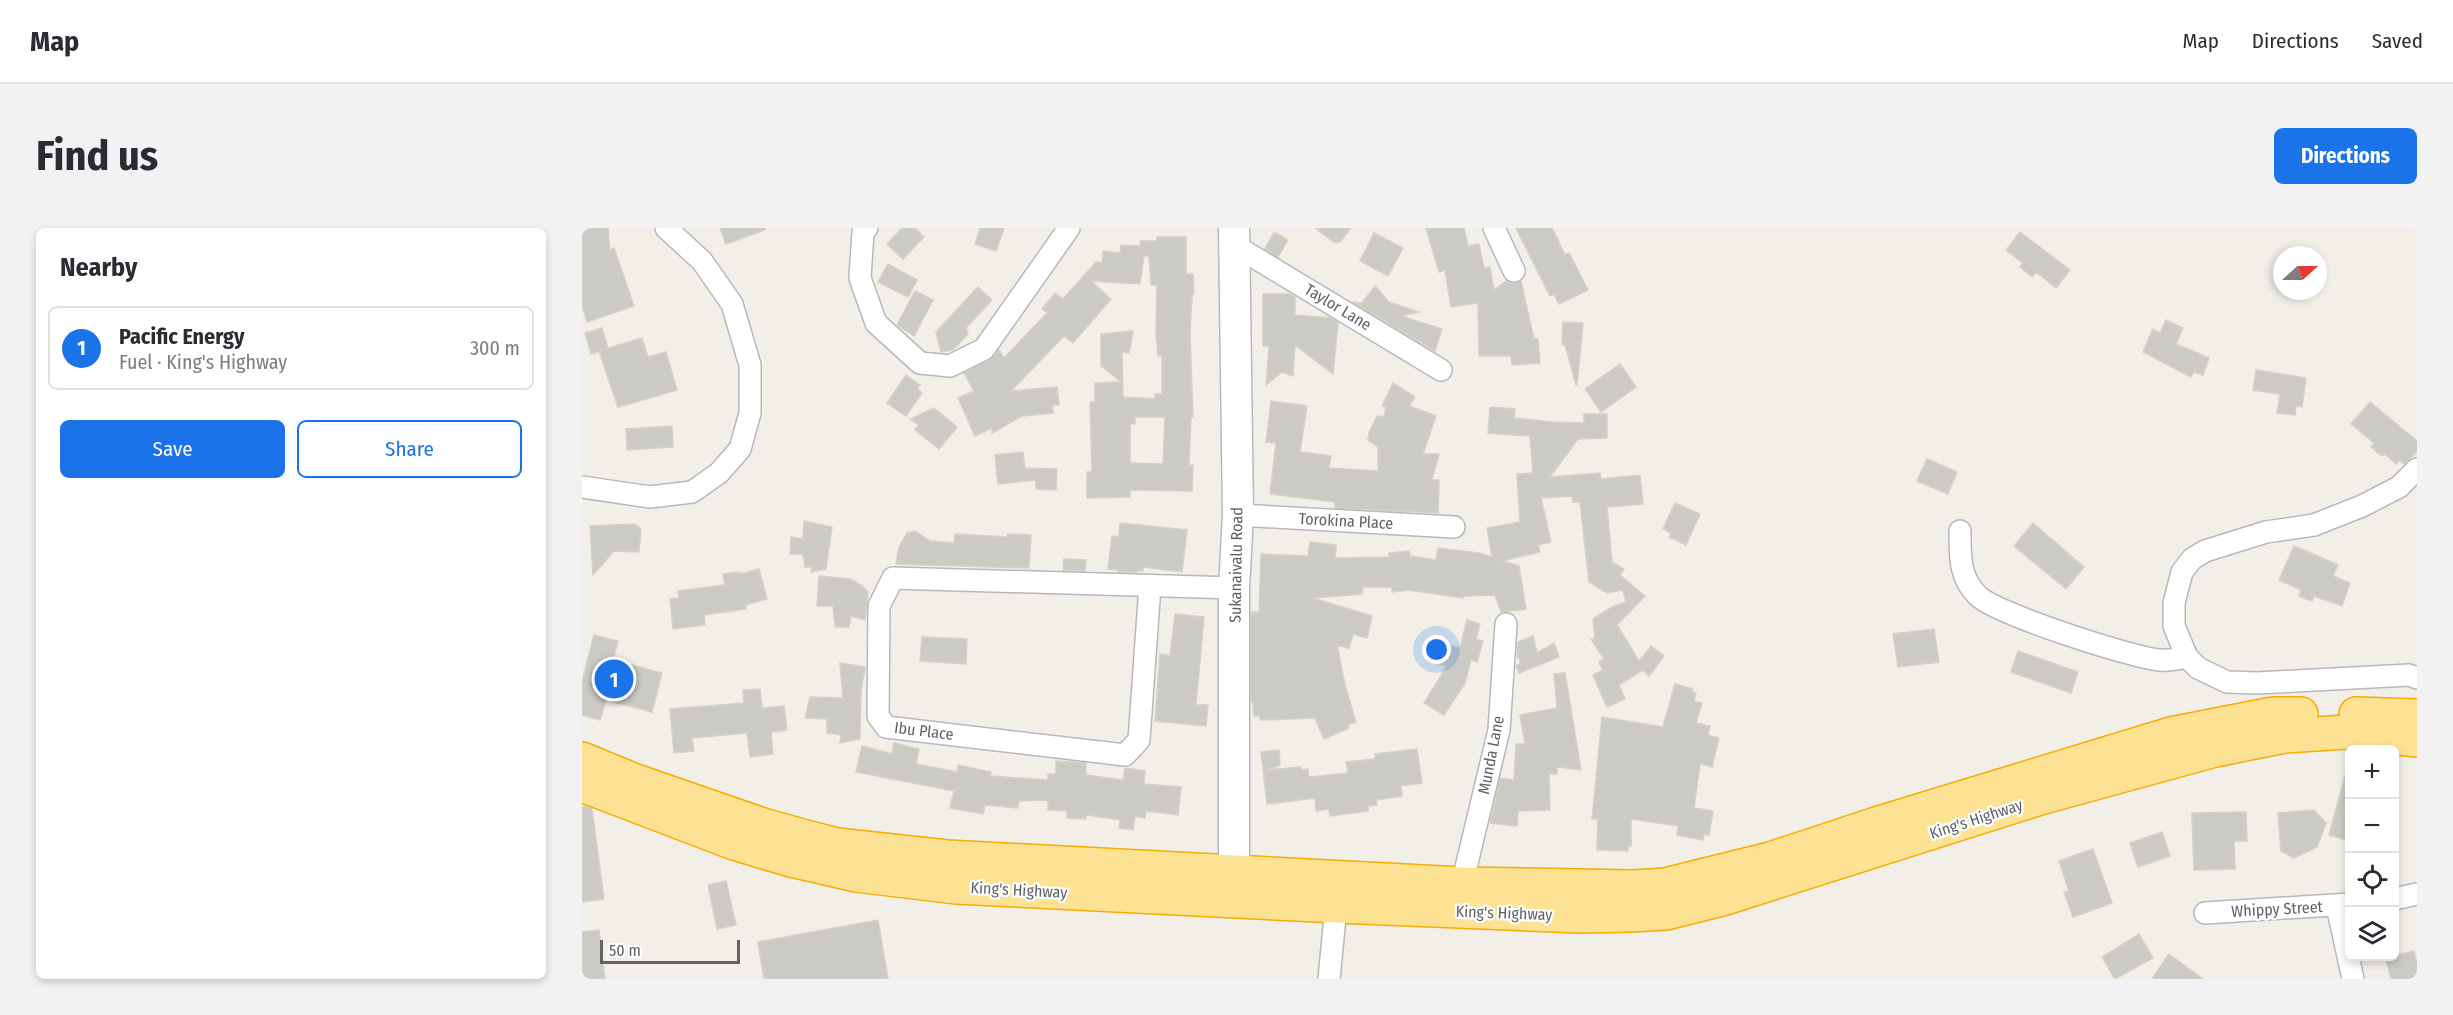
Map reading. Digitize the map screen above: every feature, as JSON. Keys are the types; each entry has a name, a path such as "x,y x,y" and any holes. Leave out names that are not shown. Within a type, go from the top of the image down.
{"highway":[{"name":"King's Highway","path":"1337,892 1462,884 1633,887 1665,885 1770,859 2171,734 2224,722 2273,714 2417,716"},
{"name":"King's Highway","path":"582,759 633,780 764,825 837,845 1234,886 1337,892 1580,916 1665,913 1722,899 2040,798 2215,750 2284,736 2346,732 2417,740"},
{"name":"King's Highway","path":"582,785 734,843 791,860 856,874 956,887 1234,886"}],"main road":[{"name":"Sukanaivalu Road","path":"1234,237 1238,515 1234,588 1234,886"}],"street":[{"path":"582,487 650,497 692,492 719,474 740,449 750,413 750,364 732,304 702,261 666,228"},
{"path":"867,228 863,232 860,278 876,323 920,363 950,366 984,349 1063,229"},
{"path":"1494,228 1514,271"},
{"name":"Taylor Lane","path":"1234,237 1441,370"},
{"path":"2417,469 2399,487 2362,506 2314,525 2266,532 2205,551 2192,559 2182,572 2174,603 2174,626 2187,657 2198,668 2227,682 2258,683 2409,675 2417,678"},
{"name":"Torokina Place","path":"1238,515 1454,526"},
{"path":"1960,531 1960,559 1965,578 1978,595 1996,608 2089,641 2156,660 2187,657"},
{"name":"Ibu Place","path":"1150,586 1139,740 1125,755 886,727 878,716 879,606 893,578 1234,588"},
{"name":"Munda Lane","path":"1462,884 1499,730 1506,624"},
{"path":"1329,979 1337,892"},
{"path":"2399,898 2417,894"},
{"path":"2343,905 2353,979"},
{"name":"Whippy Street","path":"2205,913 2343,905"}],"building":[{"path":"582,228 608,228 610,251 614,248 634,306 587,322 582,305"},
{"path":"720,228 765,228 765,230 726,244"},
{"path":"902,228 915,228 924,237 903,259 887,244"},
{"path":"980,228 1004,228 996,251 975,244"},
{"path":"1315,228 1351,228 1340,242 1334,242"},
{"path":"1426,228 1464,228 1468,246 1479,244 1484,268 1490,267 1494,290 1506,281 1513,284 1521,281 1534,339 1538,339 1540,363 1512,365 1511,356 1479,356 1478,303 1451,307 1445,270 1439,272"},
{"path":"1516,228 1552,228 1565,255 1569,253 1588,290 1559,304 1554,294 1550,296"},
{"path":"1274,232 1288,240 1278,257 1265,249"},
{"path":"2020,232 2070,270 2056,288 2036,272 2032,277 2020,267 2023,263 2006,250"},
{"path":"1374,233 1403,248 1388,276 1360,261"},
{"path":"1157,237 1186,237 1186,274 1193,274 1194,294 1192,295 1190,332 1193,417 1191,417 1189,465 1193,465 1192,491 1130,490 1130,497 1087,498 1087,472 1092,472 1090,402 1095,402 1095,383 1121,382 1101,366 1101,334 1133,331 1129,353 1122,352 1123,397 1155,399 1155,394 1162,394 1162,355 1158,356 1156,333 1157,285 1151,285 1149,256 1144,256 1140,284 1091,281 1111,299 1073,343 1064,336 1011,391 1057,387 1059,405 1052,405 1053,413 1022,416 992,433 992,428 975,436 958,398 974,391 964,373 990,360 999,350 1004,358 1047,313 1042,309 1055,293 1063,299 1096,262 1102,263 1103,251 1120,253 1121,245 1141,246 1140,241 1157,241","holes":["1135,417 1165,417 1163,464 1130,463 1130,424 1135,424"]},
{"path":"888,264 917,280 908,297 878,282"},
{"path":"1375,286 1389,302 1419,312 1401,316 1442,329 1435,351 1353,302 1362,303"},
{"path":"978,287 992,300 966,328 968,334 953,350 941,352 936,332"},
{"path":"915,291 933,300 914,336 897,325"},
{"path":"1263,294 1290,294 1295,297 1295,315 1331,318 1338,323 1333,374 1295,345 1293,376 1282,372 1266,385 1269,346 1263,346"},
{"path":"2166,320 2183,328 2176,344 2209,358 2203,375 2194,372 2191,377 2143,352 2153,329 2160,333"},
{"path":"1563,322 1583,323 1577,385 1565,345 1562,344"},
{"path":"602,328 608,348 591,354 585,333"},
{"path":"642,338 648,357 666,352 677,390 618,407 599,351"},
{"path":"1620,364 1636,387 1601,412 1585,389"},
{"path":"2256,370 2306,378 2302,407 2296,406 2295,415 2277,413 2280,394 2253,390"},
{"path":"906,375 920,385 917,388 922,393 906,416 887,403"},
{"path":"1393,383 1415,397 1409,406 1436,416 1423,454 1439,454 1432,480 1439,480 1438,513 1335,508 1335,502 1270,494 1276,443 1266,442 1271,401 1307,406 1300,452 1331,456 1329,468 1378,471 1378,447 1368,440 1369,433 1377,416 1384,417 1386,407 1382,406"},
{"path":"2370,402 2417,441 2417,452 2404,464 2399,460 2396,464 2385,454 2382,456 2371,447 2374,443 2351,424"},
{"path":"1490,407 1515,409 1514,418 1552,422 1584,423 1584,414 1607,414 1607,438 1578,439 1550,477 1600,473 1601,479 1640,475 1643,504 1607,507 1612,562 1624,569 1620,575 1645,596 1617,625 1639,661 1651,646 1664,656 1649,676 1643,670 1619,685 1625,699 1607,707 1593,675 1603,670 1599,662 1604,659 1591,639 1595,638 1593,619 1612,607 1626,602 1623,590 1607,593 1589,582 1580,502 1573,502 1572,496 1541,498 1551,542 1538,545 1540,552 1502,561 1519,566 1526,609 1501,612 1495,595 1463,596 1463,598 1408,590 1392,592 1392,587 1363,587 1362,594 1313,598 1372,616 1367,638 1353,634 1349,648 1337,645 1345,685 1356,722 1348,725 1349,728 1324,739 1315,718 1260,720 1260,716 1254,716 1253,702 1251,702 1251,612 1259,612 1261,554 1308,556 1310,542 1336,545 1335,558 1389,557 1389,553 1409,551 1410,556 1436,560 1438,548 1479,553 1492,557 1487,528 1520,522 1517,474 1533,473 1530,436 1488,433"},
{"path":"934,408 957,427 939,449 915,430 919,425 910,419"},
{"path":"672,426 673,447 627,450 626,429"},
{"path":"1023,452 1025,468 1057,469 1056,490 1036,489 1036,480 998,484 995,455"},
{"path":"1927,459 1957,472 1948,494 1917,481"},
{"path":"1675,503 1700,514 1686,545 1669,537 1671,533 1663,529"},
{"path":"804,521 832,527 826,569 811,572 812,567 805,567 803,554 790,554 791,537 803,539"},
{"path":"1120,523 1187,530 1182,572 1143,567 1143,571 1137,570 1137,572 1118,572 1118,570 1108,569 1112,536 1119,537"},
{"path":"2033,523 2084,567 2066,589 2014,546"},
{"path":"635,524 641,529 639,552 614,551 593,575 590,526"},
{"path":"915,531 930,541 954,543 955,534 1007,537 1008,534 1031,535 1029,568 896,564 899,547 907,533"},
{"path":"2294,546 2338,565 2333,576 2350,583 2342,606 2314,596 2312,601 2299,596 2301,590 2279,580"},
{"path":"1064,559 1086,560 1085,571 1063,570"},
{"path":"759,569 767,599 745,605 746,609 704,615 705,625 673,629 670,599 679,598 678,591 725,585 723,574 740,572 741,574"},
{"path":"819,576 850,579 861,585 868,592 865,620 851,616 849,627 835,627 833,606 817,606"},
{"path":"1175,614 1204,617 1196,705 1208,705 1206,726 1155,721 1160,654 1170,656"},
{"path":"1467,620 1480,624 1476,639 1483,641 1477,662 1471,660 1465,683 1444,715 1424,703 1447,666 1431,662 1436,642 1460,648"},
{"path":"1934,629 1939,662 1898,667 1893,634"},
{"path":"594,635 618,641 613,660 662,673 652,712 606,700 600,720 582,715 582,682"},
{"path":"1533,636 1537,653 1554,643 1559,657 1519,673 1516,666 1521,663 1517,655 1518,642"},
{"path":"922,637 967,639 966,664 920,661"},
{"path":"2018,651 2078,672 2071,693 2011,672"},
{"path":"840,663 865,667 861,691 860,739 840,743 841,735 827,733 827,719 805,718 810,697 843,698"},
{"path":"1565,673 1581,770 1557,767 1557,774 1549,774 1550,810 1518,811 1517,826 1490,823 1500,778 1514,780 1516,744 1525,744 1520,715 1557,708 1554,674"},
{"path":"1675,684 1693,689 1692,692 1696,693 1694,701 1702,703 1696,723 1710,726 1708,735 1719,738 1712,767 1700,764 1694,808 1713,811 1709,835 1704,834 1703,840 1677,835 1678,826 1631,819 1631,846 1628,846 1628,851 1597,850 1598,819 1592,819 1602,717 1663,727"},
{"path":"760,689 762,708 784,706 787,730 771,732 773,754 750,757 747,733 692,738 694,751 674,753 670,709 744,703 743,690"},
{"path":"894,743 919,749 916,764 957,772 958,765 991,772 990,776 1048,780 1048,774 1056,774 1056,761 1086,763 1086,775 1123,780 1125,768 1145,771 1144,784 1181,787 1178,815 1146,811 1145,818 1135,816 1133,830 1119,828 1120,820 1086,815 1086,819 1067,818 1067,811 1048,810 1048,800 1019,801 1018,808 985,805 983,814 950,808 954,791 856,772 862,746 892,754"},
{"path":"1417,749 1422,783 1401,786 1402,796 1376,800 1377,805 1368,806 1368,811 1330,816 1329,809 1316,811 1315,798 1267,804 1261,752 1279,750 1280,765 1268,770 1301,767 1301,770 1308,769 1309,777 1348,773 1346,762 1375,759 1375,754"},
{"path":"2345,776 2345,839 2329,835"},
{"path":"582,807 592,809 604,899 582,902"},
{"path":"2314,810 2326,823 2317,847 2294,858 2281,851 2278,813"},
{"path":"2246,812 2247,841 2234,841 2235,869 2194,870 2192,813"},
{"path":"2162,832 2170,856 2138,867 2130,843"},
{"path":"2093,849 2112,903 2073,917 2064,892 2069,891 2059,861"},
{"path":"726,881 736,925 717,929 708,885"},
{"path":"878,920 888,979 764,979 758,942"},
{"path":"599,930 605,979 582,979 582,932"},
{"path":"2139,934 2153,958 2115,979 2102,957"},
{"path":"2414,951 2417,979 2391,979 2387,961 2399,961 2399,955"},
{"path":"2169,954 2203,979 2152,979"}],"place":[{"name":"Pacific Energy","path":"614,679"}]}
